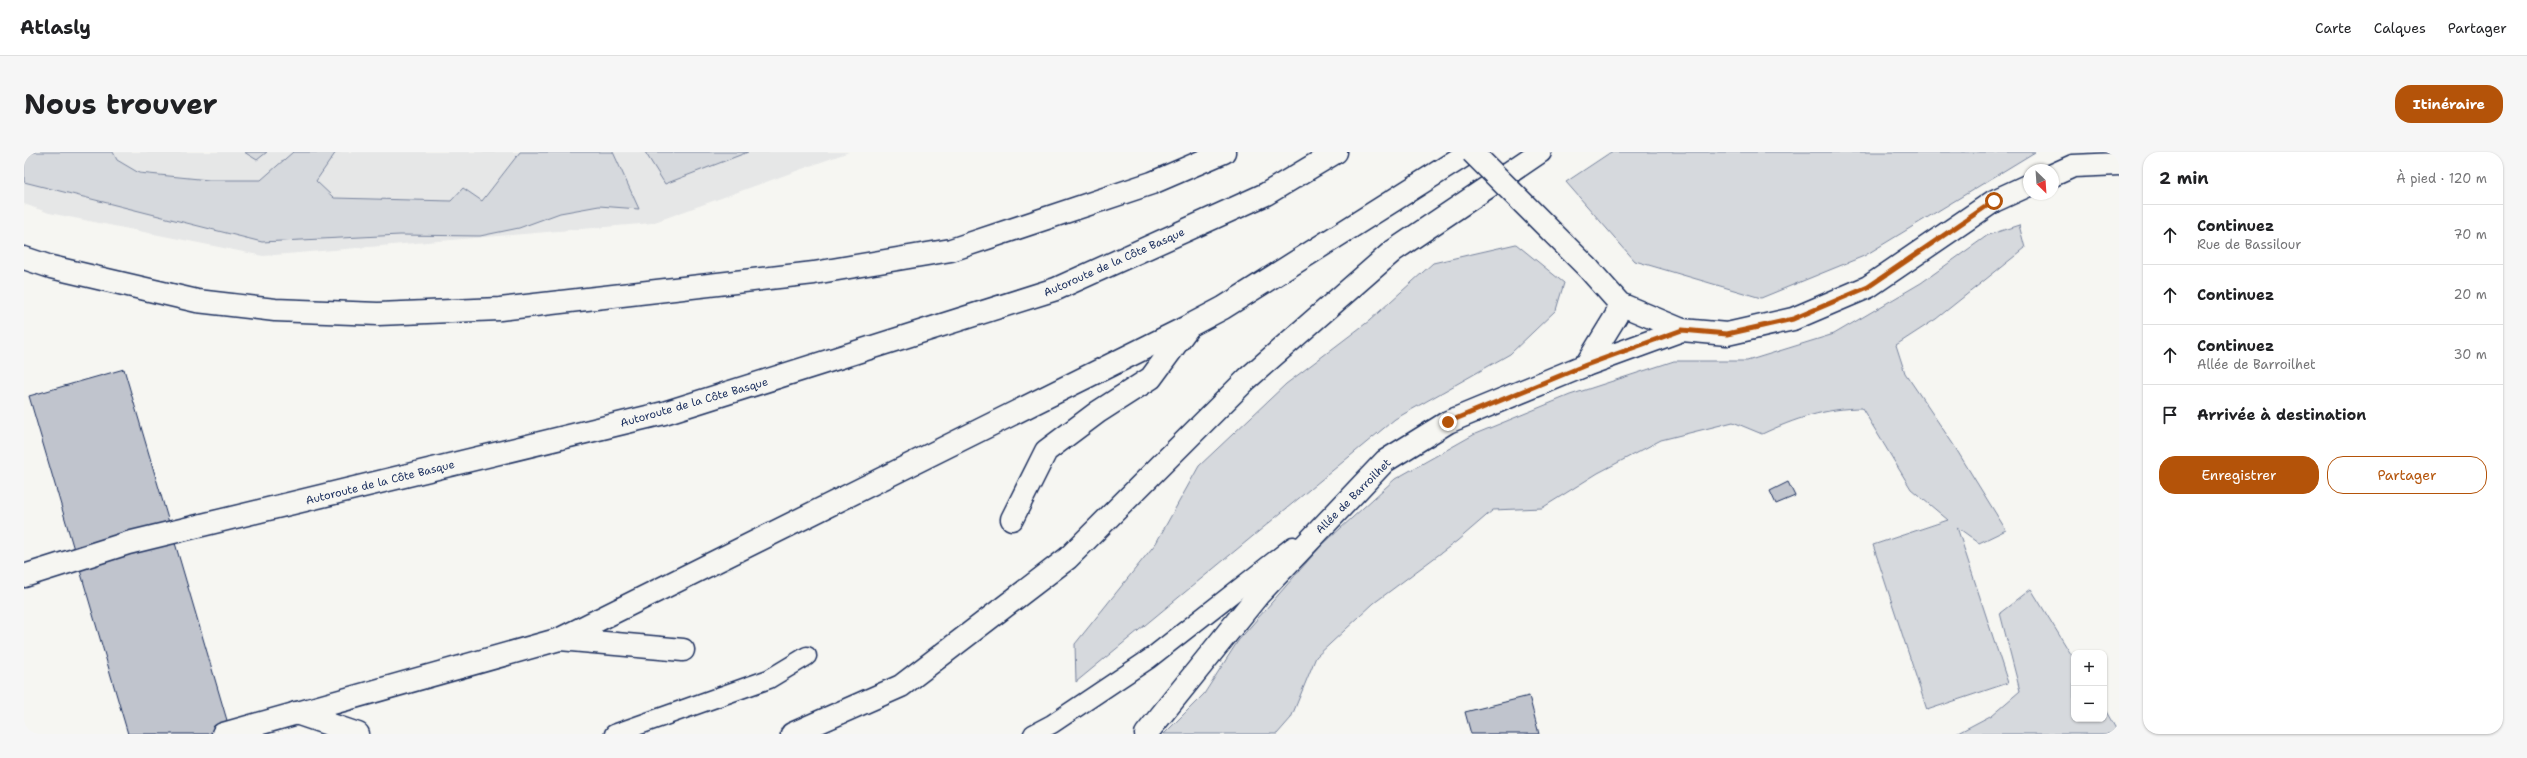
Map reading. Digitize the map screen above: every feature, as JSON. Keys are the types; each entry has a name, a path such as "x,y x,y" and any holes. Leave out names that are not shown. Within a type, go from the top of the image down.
{"main road":[{"path":"24,258 51,267 197,301 275,310 378,314 500,309 814,273 951,250 1152,183 1224,152"},
{"name":"Autoroute de la Côte Basque","path":"24,576 128,543 664,413 1056,289 1266,194 1336,152"},
{"path":"223,734 560,639 1223,308 1471,152 1588,268 1620,304 1682,330 1727,334 1793,319 1868,287 1994,201 2023,188"},
{"path":"792,734 901,686 1068,558 1247,379 1393,251 1540,152"},
{"path":"2059,172 2073,166 2119,164"},
{"path":"1586,365 1616,316 1620,304"},
{"path":"1012,519 1046,451 1098,412 1151,378 1189,326"},
{"name":"Allée de Barroilhet","path":"1146,734 1258,595 1385,461 1448,422 1586,365 1682,330"},
{"path":"560,639 684,650"},
{"path":"296,714 358,734"}],"lane":[{"path":"1033,734 1052,724 1149,659 1335,513"},
{"path":"614,734 770,679 807,656"}],"shaded area":[{"path":"24,152 849,152 652,223 263,256 49,213 24,204"},
{"path":"24,152 113,152 117,160 139,173 209,180 261,180 293,152 336,152 316,181 334,198 451,201 463,188 482,201 520,152 613,152 639,209 599,206 560,213 519,228 480,236 400,235 262,242 24,182"},
{"path":"244,152 267,152 257,160"},
{"path":"645,152 748,152 665,184"},
{"path":"1611,152 2035,152 1864,256 1761,298 1635,261 1566,182"},
{"path":"2019,225 2025,248 1936,319 1896,345 1905,373 1953,444 2006,530 1979,543 1957,527 2008,683 1927,710 1873,545 1948,520 1911,489 1862,408 1836,410 1810,415 1762,434 1733,422 1661,440 1598,473 1542,508 1493,510 1457,541 1374,603 1316,657 1291,718 1277,734 1164,734 1204,694 1238,641 1320,547 1395,479 1475,434 1570,395 1674,361 1747,361 1834,334 1921,283 1988,235"},
{"path":"1516,244 1564,283 1556,310 1510,354 1395,419 1076,682 1075,644 1156,543 1199,466 1286,384 1369,321 1433,263"},
{"path":"2031,589 2071,654 2071,722 2107,722 2107,713 2119,734 1956,734 1992,715 2020,691 2000,613"}],"building":[{"path":"124,369 231,734 128,734 29,396"},
{"path":"1788,482 1795,496 1776,504 1770,491"},
{"path":"1529,696 1539,734 1471,734 1465,712"}],"route":[{"path":"1448,422 1586,365 1682,330 1727,334 1793,319 1868,287 1994,201"}]}
